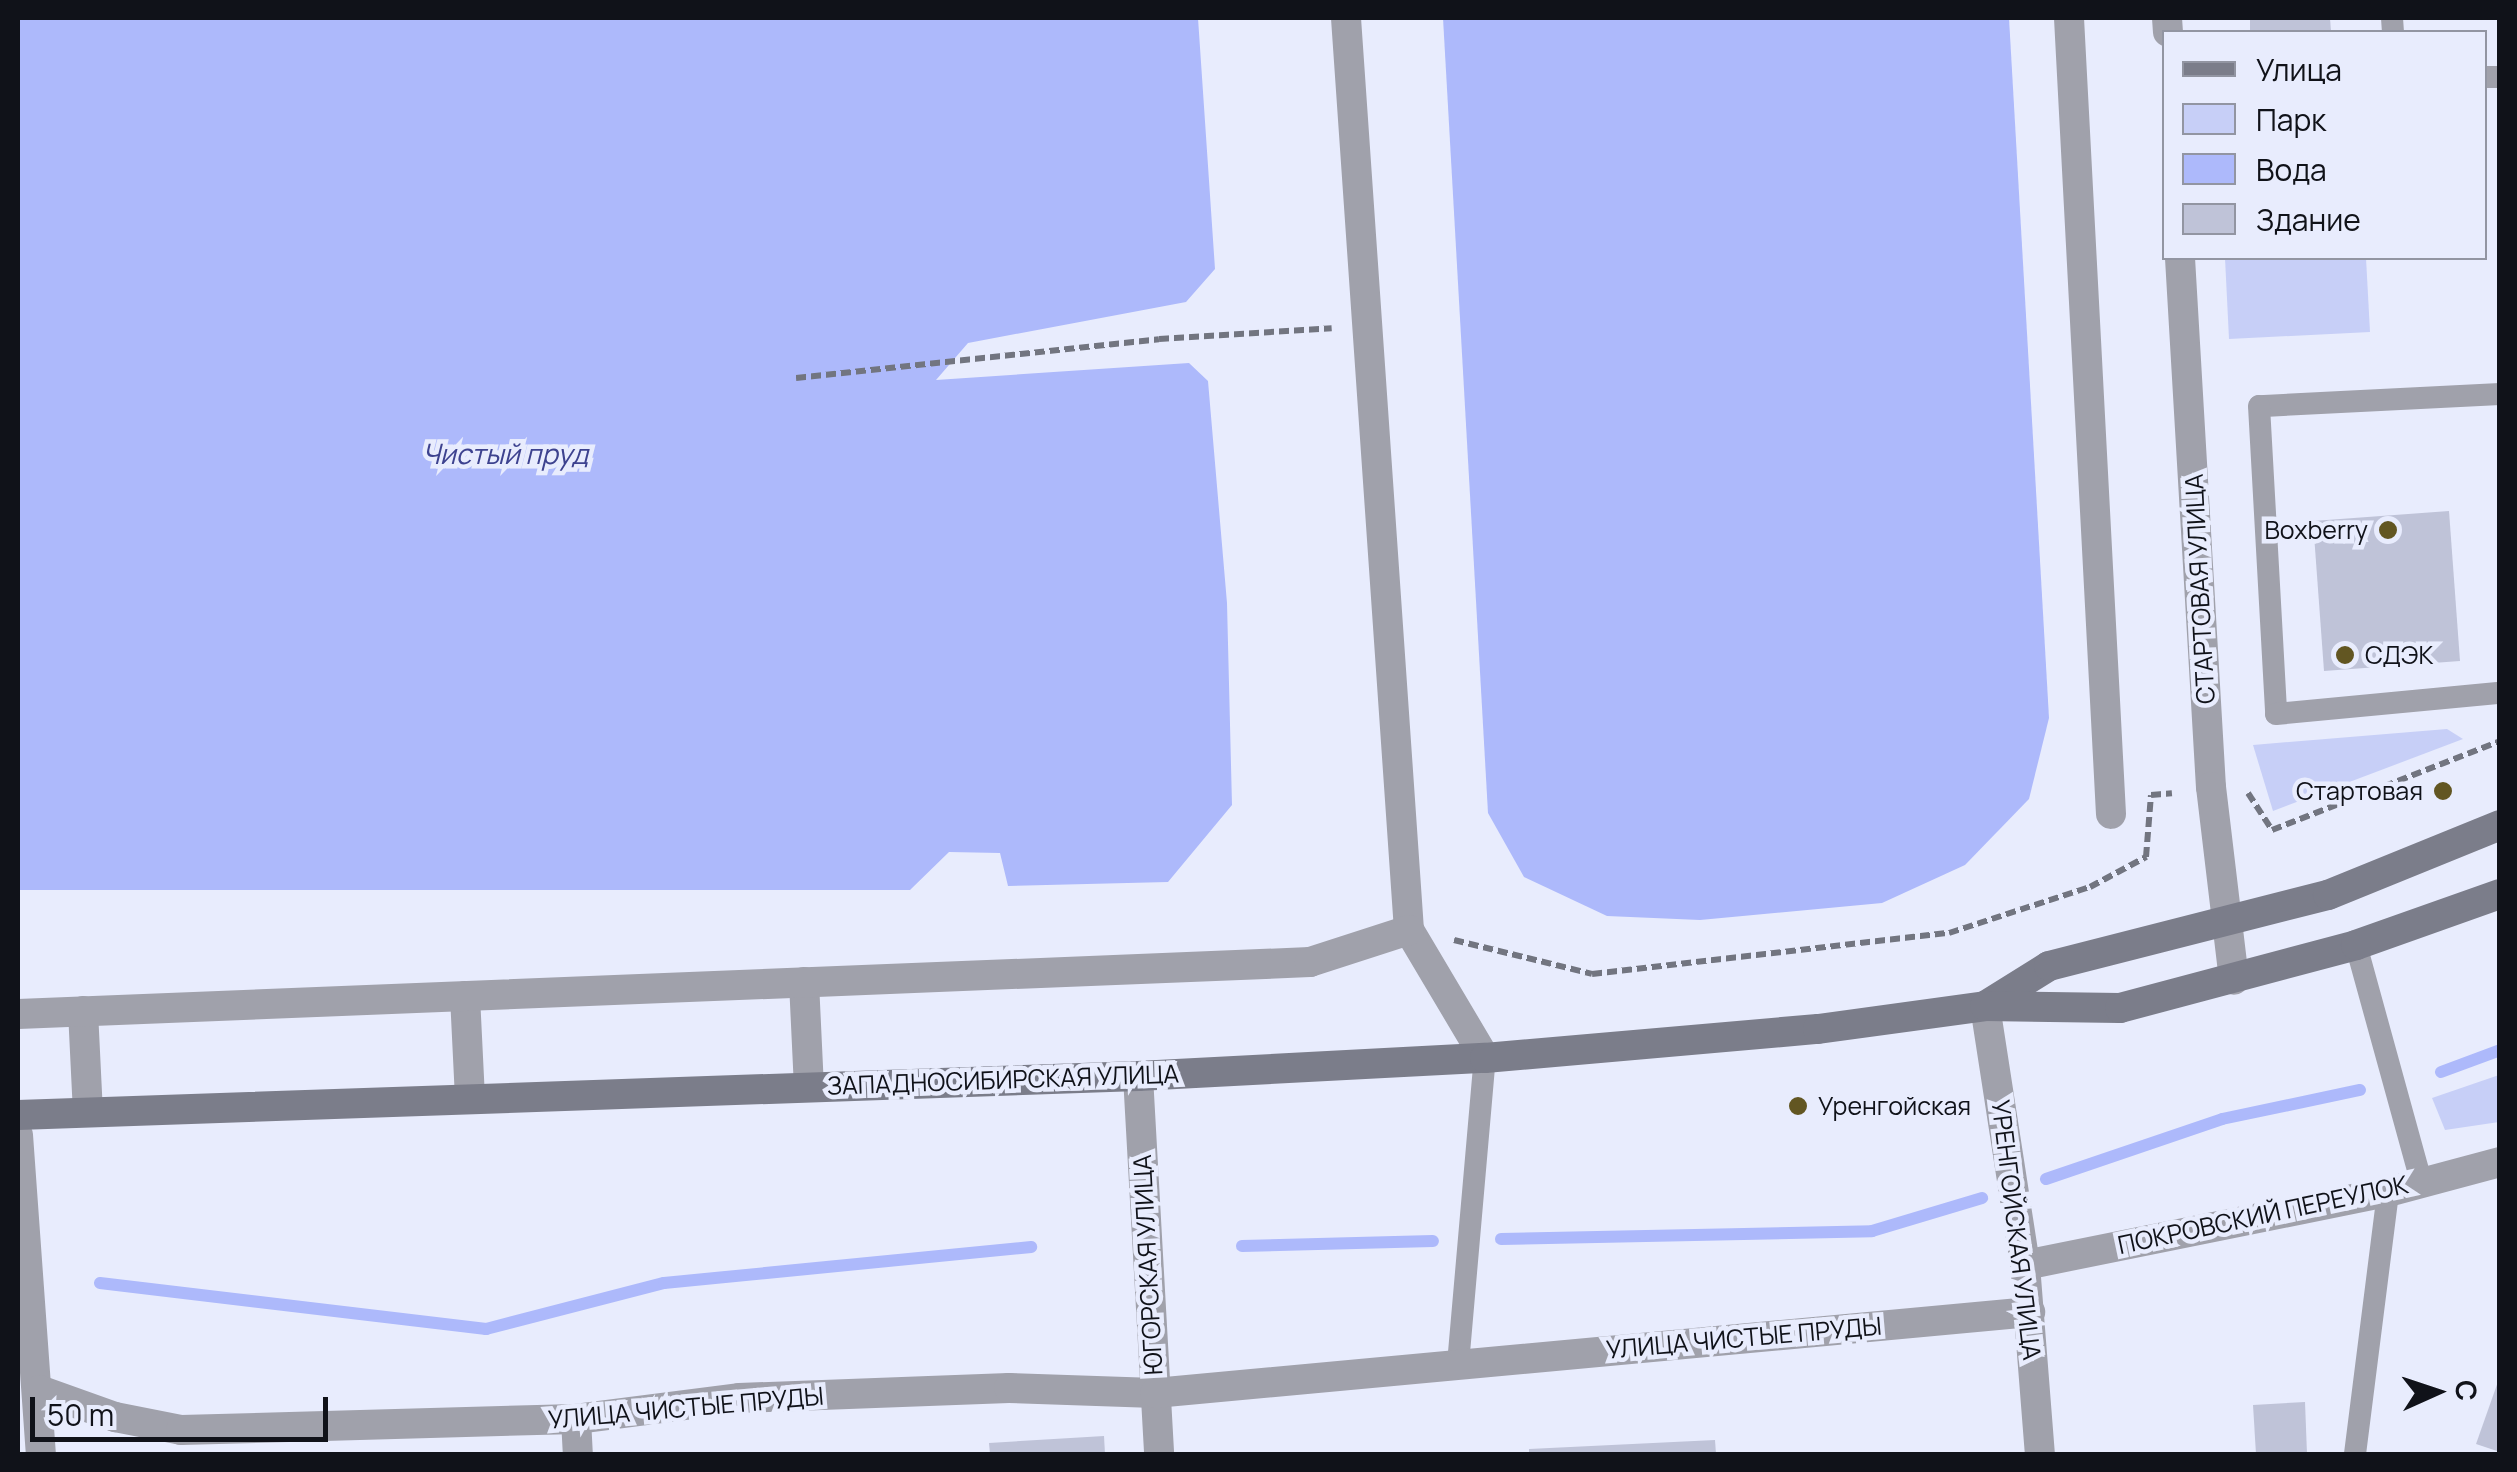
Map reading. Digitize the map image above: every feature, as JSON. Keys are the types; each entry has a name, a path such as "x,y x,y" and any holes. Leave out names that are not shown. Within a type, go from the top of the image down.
{"main road":[{"name":"ЗАПАДНОСИБИРСКАЯ УЛИЦА","path":"1985,1006 2048,966 2328,895 2500,826"},
{"name":"ЗАПАДНОСИБИРСКАЯ УЛИЦА","path":"18,1115 1138,1076 1485,1058 1818,1029 1985,1006 2120,1008 2356,944 2500,894"}],"street":[{"path":"1346,18 1409,930 1485,1058"},
{"path":"2069,18 2111,814"},
{"name":"СТАРТОВАЯ УЛИЦА","path":"2180,260 2223,920 2234,980"},
{"path":"18,1014 1310,962 1409,930"},
{"path":"804,982 809,1087"},
{"path":"465,996 470,1099"},
{"name":"УРЕНГОЙСКАЯ УЛИЦА","path":"1985,1006 2025,1264 2040,1454"},
{"path":"83,1011 88,1112"},
{"name":"ЮГОРСКАЯ УЛИЦА","path":"1138,1076 1159,1454"},
{"path":"18,1135 41,1454"},
{"name":"ПОКРОВСКИЙ ПЕРЕУЛОК","path":"2025,1264 2388,1192 2500,1162"},
{"name":"УЛИЦА ЧИСТЫЕ ПРУДЫ","path":"39,1390 114,1416 181,1430 576,1419 739,1398 1009,1388 1155,1393 2030,1312"},
{"path":"576,1419 578,1454"}],"lane":[{"path":"2500,394 2259,406 2276,714 2500,693"},
{"path":"2356,944 2421,1181"},
{"path":"1458,1364 1485,1058"},
{"path":"2355,1454 2388,1192"}],"path":[{"path":"796,378 1159,339 1366,326"},
{"path":"2242,784 2272,830 2500,741"},
{"path":"1409,930 1592,974 1949,934 2090,887"}],"green space":[{"path":"2225,260 2366,260 2370,332 2229,339"},
{"path":"2447,729 2463,739 2273,811 2253,745"},
{"path":"2499,1075 2499,1122 2445,1130 2432,1098"}],"water":[{"name":"Чистый пруд","path":"18,18 1198,18 1215,269 1186,302 968,343 936,380 1189,363 1208,381 1227,603 1232,805 1168,882 1008,886 1000,853 949,852 910,890 18,890"},
{"path":"1443,18 2009,18 2049,718 2029,799 1965,865 1882,903 1700,920 1607,916 1524,877 1488,813"}],"building":[{"path":"2250,18 2330,18 2331,30 2250,30"},
{"path":"2449,511 2460,661 2324,671 2313,521"},
{"path":"2500,1376 2500,1452 2476,1444"},
{"path":"2305,1402 2307,1454 2256,1454 2253,1405"},
{"path":"1104,1436 1105,1454 990,1454 989,1443"},
{"path":"1715,1440 1716,1454 1529,1454 1529,1449"}],"waterway":[{"path":"2441,1072 2500,1050"},
{"path":"2046,1179 2222,1119 2360,1090"},
{"path":"1501,1239 1872,1231 1982,1198"},
{"path":"1242,1246 1433,1241"},
{"path":"100,1283 486,1329 664,1283 1031,1247"}],"place":[{"name":"Boxberry","path":"2388,530"},
{"name":"СДЭК","path":"2345,655"},
{"name":"Стартовая","path":"2443,791"},
{"name":"Уренгойская","path":"1798,1106"}]}
